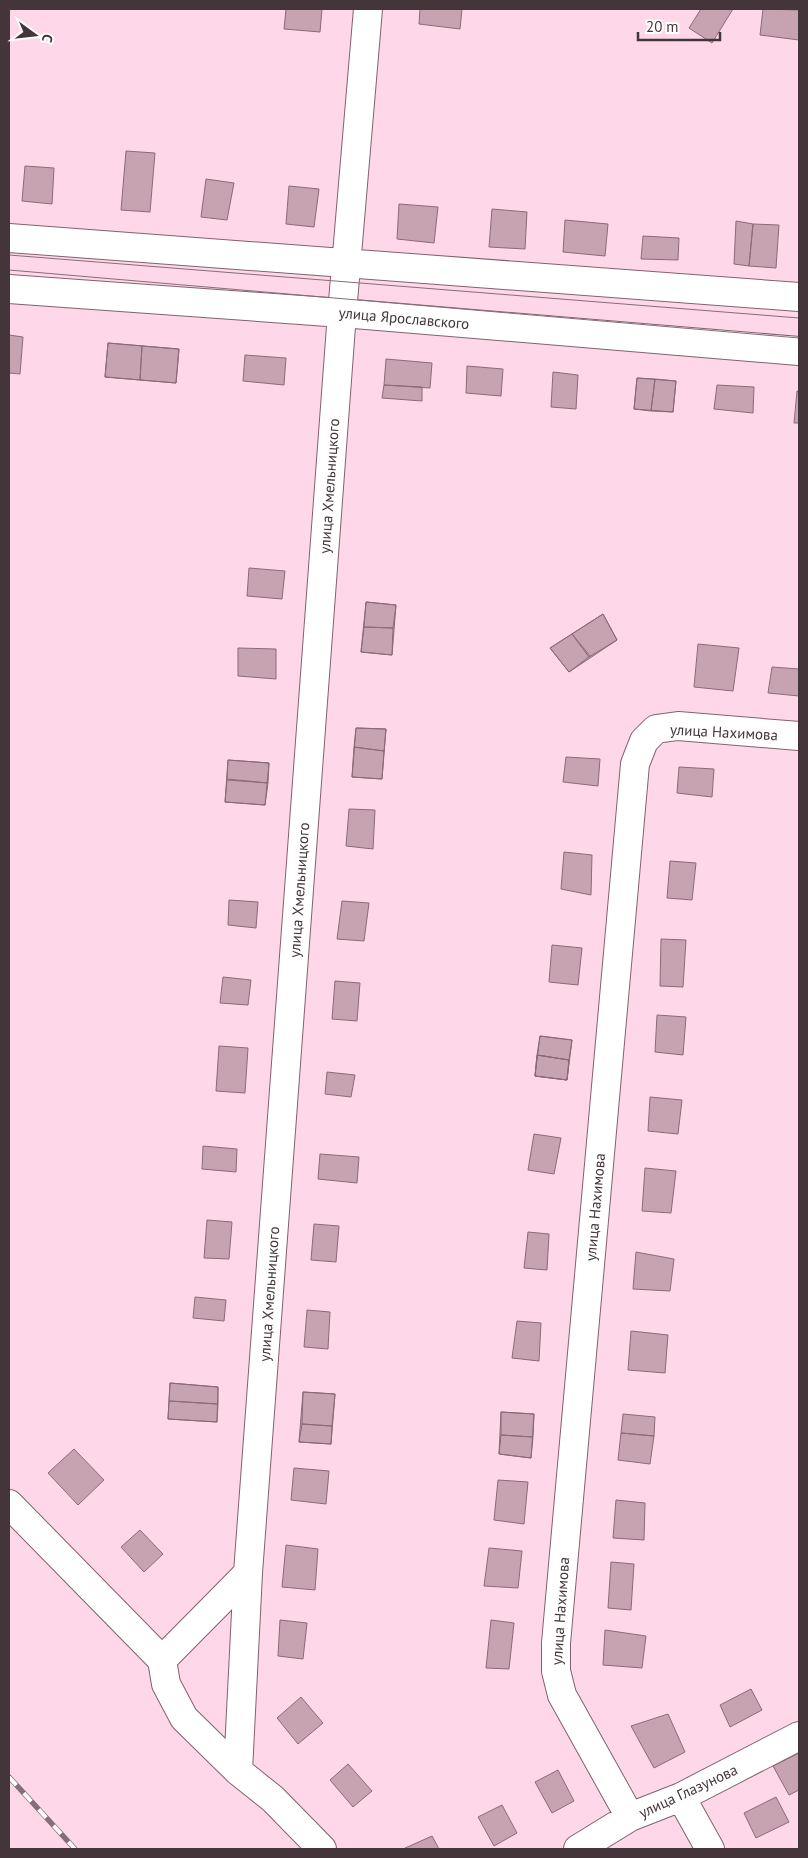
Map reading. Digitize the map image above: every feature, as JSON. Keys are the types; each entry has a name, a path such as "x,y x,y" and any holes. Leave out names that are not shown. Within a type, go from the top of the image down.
{"street":[{"name":"улица Хмельницкого","path":"238,1772 248,1573 342,313 368,9"},
{"path":"9,238 799,298"},
{"name":"улица Ярославского","path":"9,289 342,313 799,351"},
{"name":"улица Нахимова","path":"630,1817 562,1695 556,1670 556,1643 635,764 644,741 656,730 663,728 678,726 799,736"},
{"path":"9,1504 162,1660 166,1684 184,1718 238,1772 273,1799 322,1849"},
{"path":"162,1660 248,1573"},
{"name":"улица Глазунова","path":"578,1849 630,1817 681,1797 799,1736"},
{"path":"681,1797 710,1849"}],"building":[{"path":"286,9 322,9 320,32 284,29"},
{"path":"420,9 462,9 460,29 419,24"},
{"path":"701,9 733,9 712,43 689,28"},
{"path":"763,9 799,10 799,40 760,35"},
{"path":"126,151 155,153 150,212 121,210"},
{"path":"25,166 54,168 52,204 22,201"},
{"path":"206,179 234,183 227,220 201,217"},
{"path":"289,186 319,189 314,227 286,224"},
{"path":"399,204 438,207 434,243 397,239"},
{"path":"492,209 527,212 525,249 489,247"},
{"path":"565,220 608,224 605,256 563,252"},
{"path":"736,221 753,224 749,266 734,264"},
{"path":"753,224 779,225 776,268 749,266"},
{"path":"643,236 679,238 678,260 641,259"},
{"path":"9,335 23,337 20,374 9,373"},
{"path":"108,343 179,349 176,383 105,377"},
{"path":"108,343 142,346 140,380 105,377"},
{"path":"142,346 179,349 176,383 140,380"},
{"path":"245,355 286,358 284,385 243,381"},
{"path":"386,359 432,363 430,388 384,385"},
{"path":"467,366 503,369 501,396 466,393"},
{"path":"553,372 578,375 576,409 551,407"},
{"path":"637,378 676,381 673,412 634,409"},
{"path":"637,378 655,379 651,411 634,409"},
{"path":"655,379 676,381 673,412 651,411"},
{"path":"384,385 422,387 422,401 382,398"},
{"path":"717,385 754,387 753,413 714,409"},
{"path":"797,391 799,391 799,423 794,423"},
{"path":"249,568 285,571 282,599 247,596"},
{"path":"366,602 396,605 392,655 361,652"},
{"path":"366,602 396,605 393,628 364,627"},
{"path":"603,614 617,640 589,657 572,634"},
{"path":"603,614 617,640 569,672 550,648"},
{"path":"364,627 393,628 392,655 361,652"},
{"path":"572,634 590,656 569,672 550,648"},
{"path":"698,644 739,648 733,691 694,687"},
{"path":"238,648 276,649 276,679 238,676"},
{"path":"772,667 799,669 799,696 768,693"},
{"path":"356,728 386,729 382,779 352,777"},
{"path":"356,728 386,729 384,751 354,747"},
{"path":"354,747 384,751 382,779 352,777"},
{"path":"566,757 600,759 598,786 563,782"},
{"path":"228,760 269,763 265,805 225,802"},
{"path":"228,760 269,763 268,783 227,779"},
{"path":"679,767 714,769 712,797 677,793"},
{"path":"227,780 268,783 265,805 225,802"},
{"path":"349,809 375,810 373,849 346,846"},
{"path":"564,852 592,855 591,895 561,889"},
{"path":"670,861 696,863 692,900 667,898"},
{"path":"229,900 258,902 256,928 228,925"},
{"path":"342,901 369,903 364,941 337,939"},
{"path":"661,939 686,940 683,987 660,986"},
{"path":"552,945 582,948 578,985 549,982"},
{"path":"223,977 251,980 248,1005 220,1003"},
{"path":"335,981 360,983 357,1021 332,1019"},
{"path":"657,1015 686,1017 683,1055 655,1052"},
{"path":"540,1036 572,1040 567,1080 535,1076"},
{"path":"540,1036 572,1040 569,1060 537,1055"},
{"path":"219,1046 248,1048 245,1093 216,1091"},
{"path":"537,1055 569,1060 567,1080 535,1076"},
{"path":"537,1055 569,1060 567,1080 535,1076"},
{"path":"327,1072 355,1075 351,1097 325,1094"},
{"path":"650,1097 682,1100 678,1134 648,1131"},
{"path":"534,1134 561,1138 554,1174 528,1170"},
{"path":"203,1146 237,1149 236,1172 202,1169"},
{"path":"320,1154 359,1157 357,1183 318,1179"},
{"path":"645,1168 676,1171 671,1213 642,1211"},
{"path":"207,1220 232,1222 229,1259 204,1258"},
{"path":"314,1224 339,1226 336,1262 311,1260"},
{"path":"528,1232 549,1234 547,1270 524,1268"},
{"path":"636,1252 674,1259 670,1291 633,1289"},
{"path":"195,1297 226,1300 224,1321 193,1318"},
{"path":"307,1310 330,1312 328,1349 304,1347"},
{"path":"517,1321 541,1323 539,1361 512,1358"},
{"path":"631,1331 668,1335 665,1373 628,1370"},
{"path":"170,1383 218,1387 217,1422 168,1419"},
{"path":"170,1383 218,1387 218,1404 169,1401"},
{"path":"303,1392 335,1394 331,1444 299,1442"},
{"path":"303,1392 335,1394 332,1426 302,1424"},
{"path":"169,1401 218,1404 217,1422 168,1419"},
{"path":"501,1412 534,1414 533,1437 501,1435"},
{"path":"501,1412 534,1414 531,1458 499,1454"},
{"path":"623,1414 655,1417 654,1436 621,1433"},
{"path":"302,1424 332,1426 331,1444 299,1442"},
{"path":"621,1433 654,1436 650,1464 618,1460"},
{"path":"501,1435 533,1437 531,1458 499,1454"},
{"path":"74,1449 104,1480 78,1505 48,1473"},
{"path":"294,1468 329,1471 326,1504 291,1500"},
{"path":"498,1480 528,1482 524,1524 494,1520"},
{"path":"616,1500 645,1503 644,1540 613,1538"},
{"path":"140,1530 163,1554 144,1572 121,1547"},
{"path":"286,1545 318,1549 315,1590 282,1587"},
{"path":"489,1548 522,1551 518,1588 484,1586"},
{"path":"611,1562 634,1564 631,1610 608,1608"},
{"path":"280,1620 307,1623 303,1659 278,1656"},
{"path":"491,1620 514,1623 509,1669 486,1668"},
{"path":"605,1630 646,1636 642,1668 603,1665"},
{"path":"751,1689 762,1710 730,1727 720,1705"},
{"path":"301,1697 323,1723 298,1744 277,1718"},
{"path":"668,1714 685,1752 654,1768 631,1726"},
{"path":"799,1753 799,1790 789,1795 773,1766"},
{"path":"348,1764 372,1791 353,1807 330,1780"},
{"path":"558,1770 574,1801 552,1813 535,1782"},
{"path":"776,1797 789,1822 756,1838 744,1813"},
{"path":"502,1805 517,1833 494,1846 478,1817"},
{"path":"432,1836 439,1849 403,1849"}],"tram line":[{"path":"9,255 799,318"},
{"path":"9,270 799,338"}],"railway":[{"path":"9,1777 75,1849"}]}
